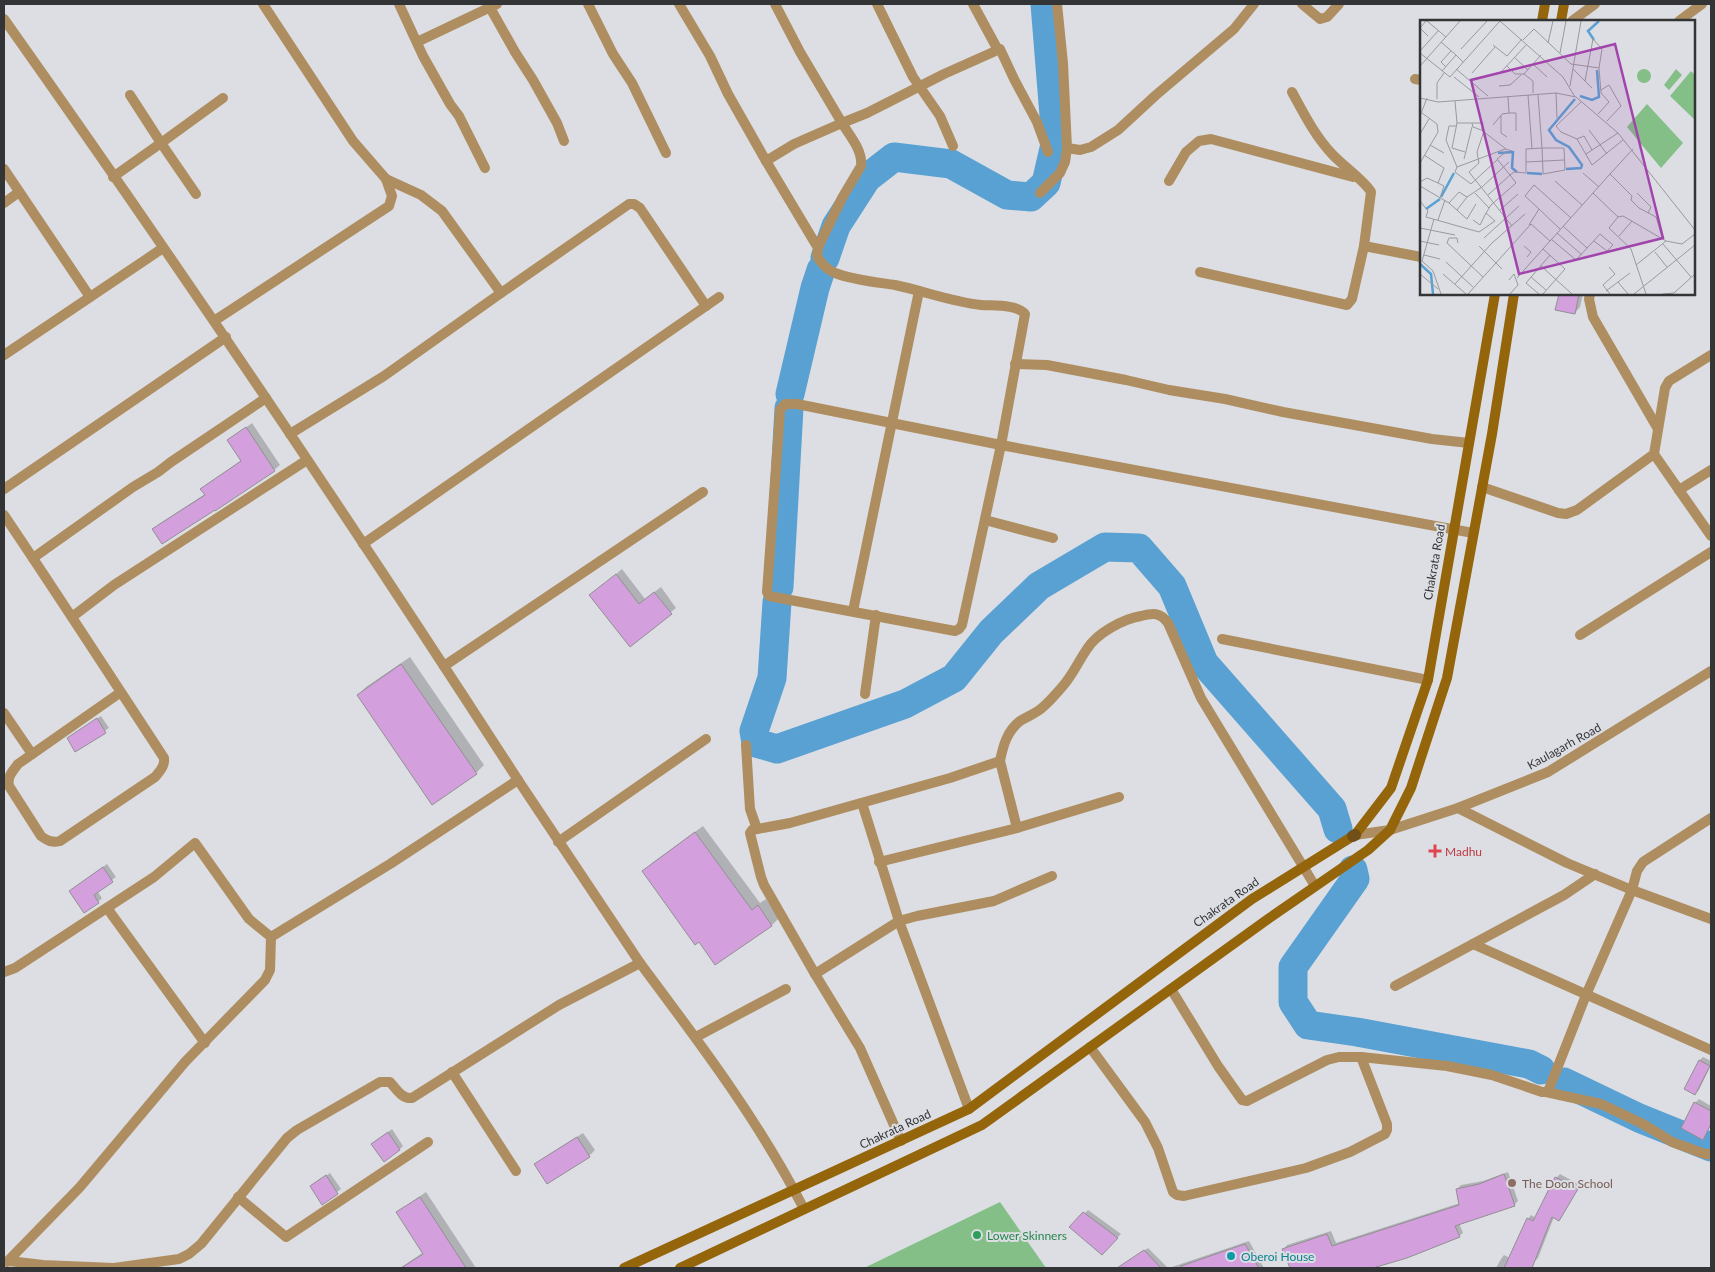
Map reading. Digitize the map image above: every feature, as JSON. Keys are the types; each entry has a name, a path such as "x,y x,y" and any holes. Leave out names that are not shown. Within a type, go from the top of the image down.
{"main road":[{"path":"1542,20 1545,4"},
{"path":"1561,20 1564,4"},
{"name":"Chakrata Road","path":"624,1268 969,1109 1252,898 1354,835 1390,788 1428,680 1495,295"},
{"path":"680,1268 982,1125 1170,989 1368,850 1390,830 1411,788 1447,678 1482,487 1514,295"}],"street":[{"path":"263,4 352,141 386,179 421,196 442,211 501,293"},
{"path":"398,4 423,56 450,104 459,116 485,168"},
{"path":"588,4 613,54 632,82 666,153"},
{"path":"679,4 710,56 728,94 818,248"},
{"path":"775,4 800,52 858,150 861,161 861,166 842,198 818,248 818,258 833,272 982,305 1002,306 1024,312 1025,318 1001,445 962,625 959,629 955,631 769,596 780,410 785,404 797,404 1001,445 1473,533"},
{"path":"876,4 920,87 940,116 953,146"},
{"path":"973,4 998,50"},
{"path":"1040,194 1060,173 1065,162 1067,148 1064,63 1057,4"},
{"path":"1067,148 1080,150 1118,130 1234,29 1254,4"},
{"path":"1302,4 1320,19 1327,18 1339,4"},
{"path":"1573,20 1595,4"},
{"path":"1680,20 1702,4"},
{"path":"417,42 492,5 515,52 557,123 564,141"},
{"path":"4,19 226,337 558,842 640,964 696,1037 772,1151 804,1209"},
{"path":"766,160 794,144 867,113 1000,48 1037,122 1048,152"},
{"path":"1200,272 1347,305 1352,299 1364,246 1371,192 1368,186 1356,178 1331,154 1311,127 1292,92"},
{"path":"130,95 196,194"},
{"path":"113,177 223,98"},
{"path":"1169,181 1186,152 1199,141 1212,139 1356,178"},
{"path":"4,169 90,297"},
{"path":"214,321 389,206 392,196 386,179"},
{"path":"4,204 19,192"},
{"path":"290,434 384,376 628,204 634,204 640,208 706,306"},
{"path":"1364,246 1420,257"},
{"path":"4,355 163,248"},
{"path":"853,611 919,291"},
{"path":"1590,295 1593,318 1658,429"},
{"path":"363,544 719,297"},
{"path":"4,489 226,337"},
{"path":"1711,355 1669,381 1663,393 1654,454 1711,536"},
{"path":"1015,364 1047,365 1283,412 1432,439 1469,443"},
{"path":"33,558 266,398"},
{"path":"1482,487 1566,514 1577,510 1654,454"},
{"path":"72,617 114,585 307,460"},
{"path":"1679,490 1711,470"},
{"path":"444,666 703,492"},
{"path":"4,515 72,617 121,692 164,758 165,763 155,777 60,841 48,841 41,836 9,786 8,780 10,775 18,764 121,692"},
{"path":"984,520 1052,538"},
{"path":"1580,635 1711,552"},
{"path":"1017,828 1000,761 1005,739 1019,722 1042,708 1064,685 1094,640 1122,621 1155,613 1163,616 1168,623 1201,698 1315,886"},
{"path":"865,694 876,616"},
{"path":"1222,639 1428,680"},
{"name":"Kaulagarh Road","path":"1354,835 1390,830 1458,808 1548,772 1711,671"},
{"path":"4,713 32,754"},
{"path":"558,842 706,739"},
{"path":"746,745 750,809 757,829"},
{"path":"901,1141 860,1048 815,974 761,877 750,833 752,830 790,823 950,778 1000,761"},
{"path":"270,937 390,864 518,780"},
{"path":"879,862 1017,828 1120,797"},
{"path":"862,803 899,921 969,1109"},
{"path":"1458,808 1567,863 1711,920"},
{"path":"1546,1092 1549,1089 1586,994 1632,890 1637,871 1643,862 1711,818"},
{"path":"4,972 15,968 154,877 195,843 249,919 270,937 270,970 265,980 205,1043 184,1062 80,1187 7,1262"},
{"path":"1395,986 1564,895 1595,874"},
{"path":"815,974 899,921 994,901 1052,876"},
{"path":"107,908 205,1043"},
{"path":"1473,944 1711,1050"},
{"path":"7,1262 114,1268 179,1258 189,1254 201,1244 287,1138 297,1130 380,1082 390,1082 407,1099 412,1098 559,1005 640,964"},
{"path":"696,1037 786,989"},
{"path":"1170,989 1218,1066 1242,1100 1247,1102 1327,1060 1340,1057 1361,1057 1447,1066 1492,1075 1542,1092 1601,1104 1643,1124 1672,1142 1705,1154 1711,1154"},
{"path":"1090,1047 1145,1122 1158,1148 1173,1192 1184,1196 1306,1168 1350,1152 1385,1134 1387,1124 1361,1057"},
{"path":"452,1072 516,1170"},
{"path":"238,1197 286,1237 428,1142"}],"green space":[{"name":"Lower Skinners","path":"1000,1202 1046,1268 864,1268"}],"building":[{"path":"1559,295 1579,295 1575,314 1555,310"},
{"path":"246,427 275,471 162,544 152,529 205,495 200,489 241,461 227,440"},
{"path":"616,574 639,604 654,592 672,614 630,647 589,595"},
{"path":"401,664 477,774 432,805 357,695"},
{"path":"97,718 106,733 75,752 67,738"},
{"path":"695,832 752,910 758,905 772,926 715,965 699,942 695,945 642,871"},
{"path":"103,867 113,882 94,895 99,903 84,913 69,891"},
{"path":"1699,1060 1710,1066 1695,1095 1684,1089"},
{"path":"1694,1102 1711,1111 1711,1124 1703,1140 1681,1128"},
{"path":"388,1132 400,1150 384,1162 371,1144"},
{"path":"577,1137 590,1157 547,1184 534,1164"},
{"path":"1504,1174 1515,1206 1455,1226 1460,1237 1407,1258 1373,1268 1290,1268 1282,1249 1327,1234 1332,1246 1459,1205 1456,1189 1479,1184"},
{"path":"326,1175 338,1194 322,1205 310,1186"},
{"path":"1555,1177 1578,1189 1559,1221 1552,1217 1532,1268 1504,1268 1527,1218 1533,1221"},
{"path":"420,1197 466,1268 401,1268 423,1254 396,1212"},
{"path":"1083,1212 1118,1238 1102,1255 1069,1227"},
{"name":"Oberoi House","path":"1245,1244 1259,1268 1181,1268 1181,1266"},
{"path":"1144,1250 1161,1268 1117,1268"}],"waterway":[{"path":"825,258 836,226 867,178 894,157 951,164 1007,195 1031,197 1046,183 1056,140 1045,4"},
{"path":"790,394 821,270"},
{"path":"779,587 789,408"},
{"path":"777,602 772,678 754,731 756,743 777,749 905,704 954,678 991,632 1039,586 1105,547 1139,548 1172,586 1204,663 1332,809 1338,829"},
{"path":"1353,870 1355,879 1293,967 1293,1002 1308,1025 1357,1032 1529,1064 1541,1070"},
{"path":"1564,1082 1639,1118 1711,1147"}],"place":[{"name":"Madhu","path":"1435,851"},
{"name":"The Doon School","path":"1512,1183"},
{"name":"Lower Skinners","path":"977,1235"},
{"name":"Oberoi House","path":"1231,1256"}]}
